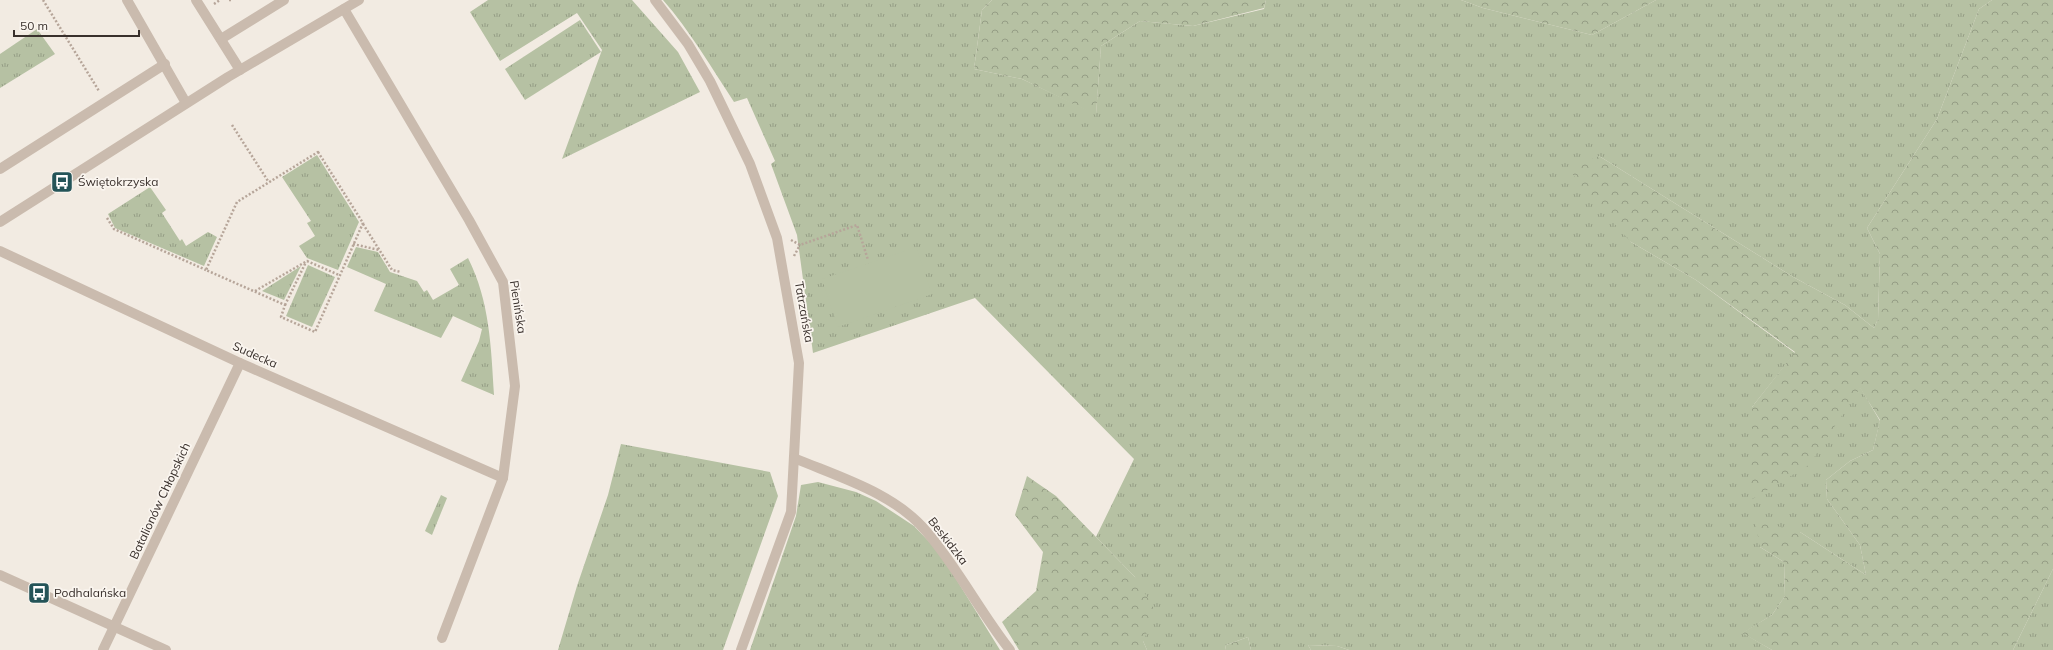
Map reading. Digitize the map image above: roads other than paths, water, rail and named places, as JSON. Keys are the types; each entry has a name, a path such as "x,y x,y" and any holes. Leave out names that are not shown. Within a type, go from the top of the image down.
{"street":[{"path":"127,0 186,103"},
{"path":"196,0 240,70"},
{"path":"221,39 284,0"},
{"path":"0,222 186,103 359,0"},
{"name":"Tatrzańska","path":"655,0 688,44 710,81 750,164 777,238 799,363 791,512 741,650"},
{"name":"Pienińska","path":"344,9 469,220 503,282 515,386 503,478 442,638"},
{"path":"0,169 165,64"},
{"name":"Sudecka","path":"0,251 240,363 503,478"},
{"name":"Batalionów Chłopskich","path":"104,650 240,363"},
{"name":"Beskidzka","path":"794,458 866,489 898,506 926,530 960,577 992,628 1010,650"},
{"path":"0,575 166,650"}],"place":[{"name":"Świętokrzyska","path":"62,182"},
{"name":"Podhalańska","path":"39,593"}]}
